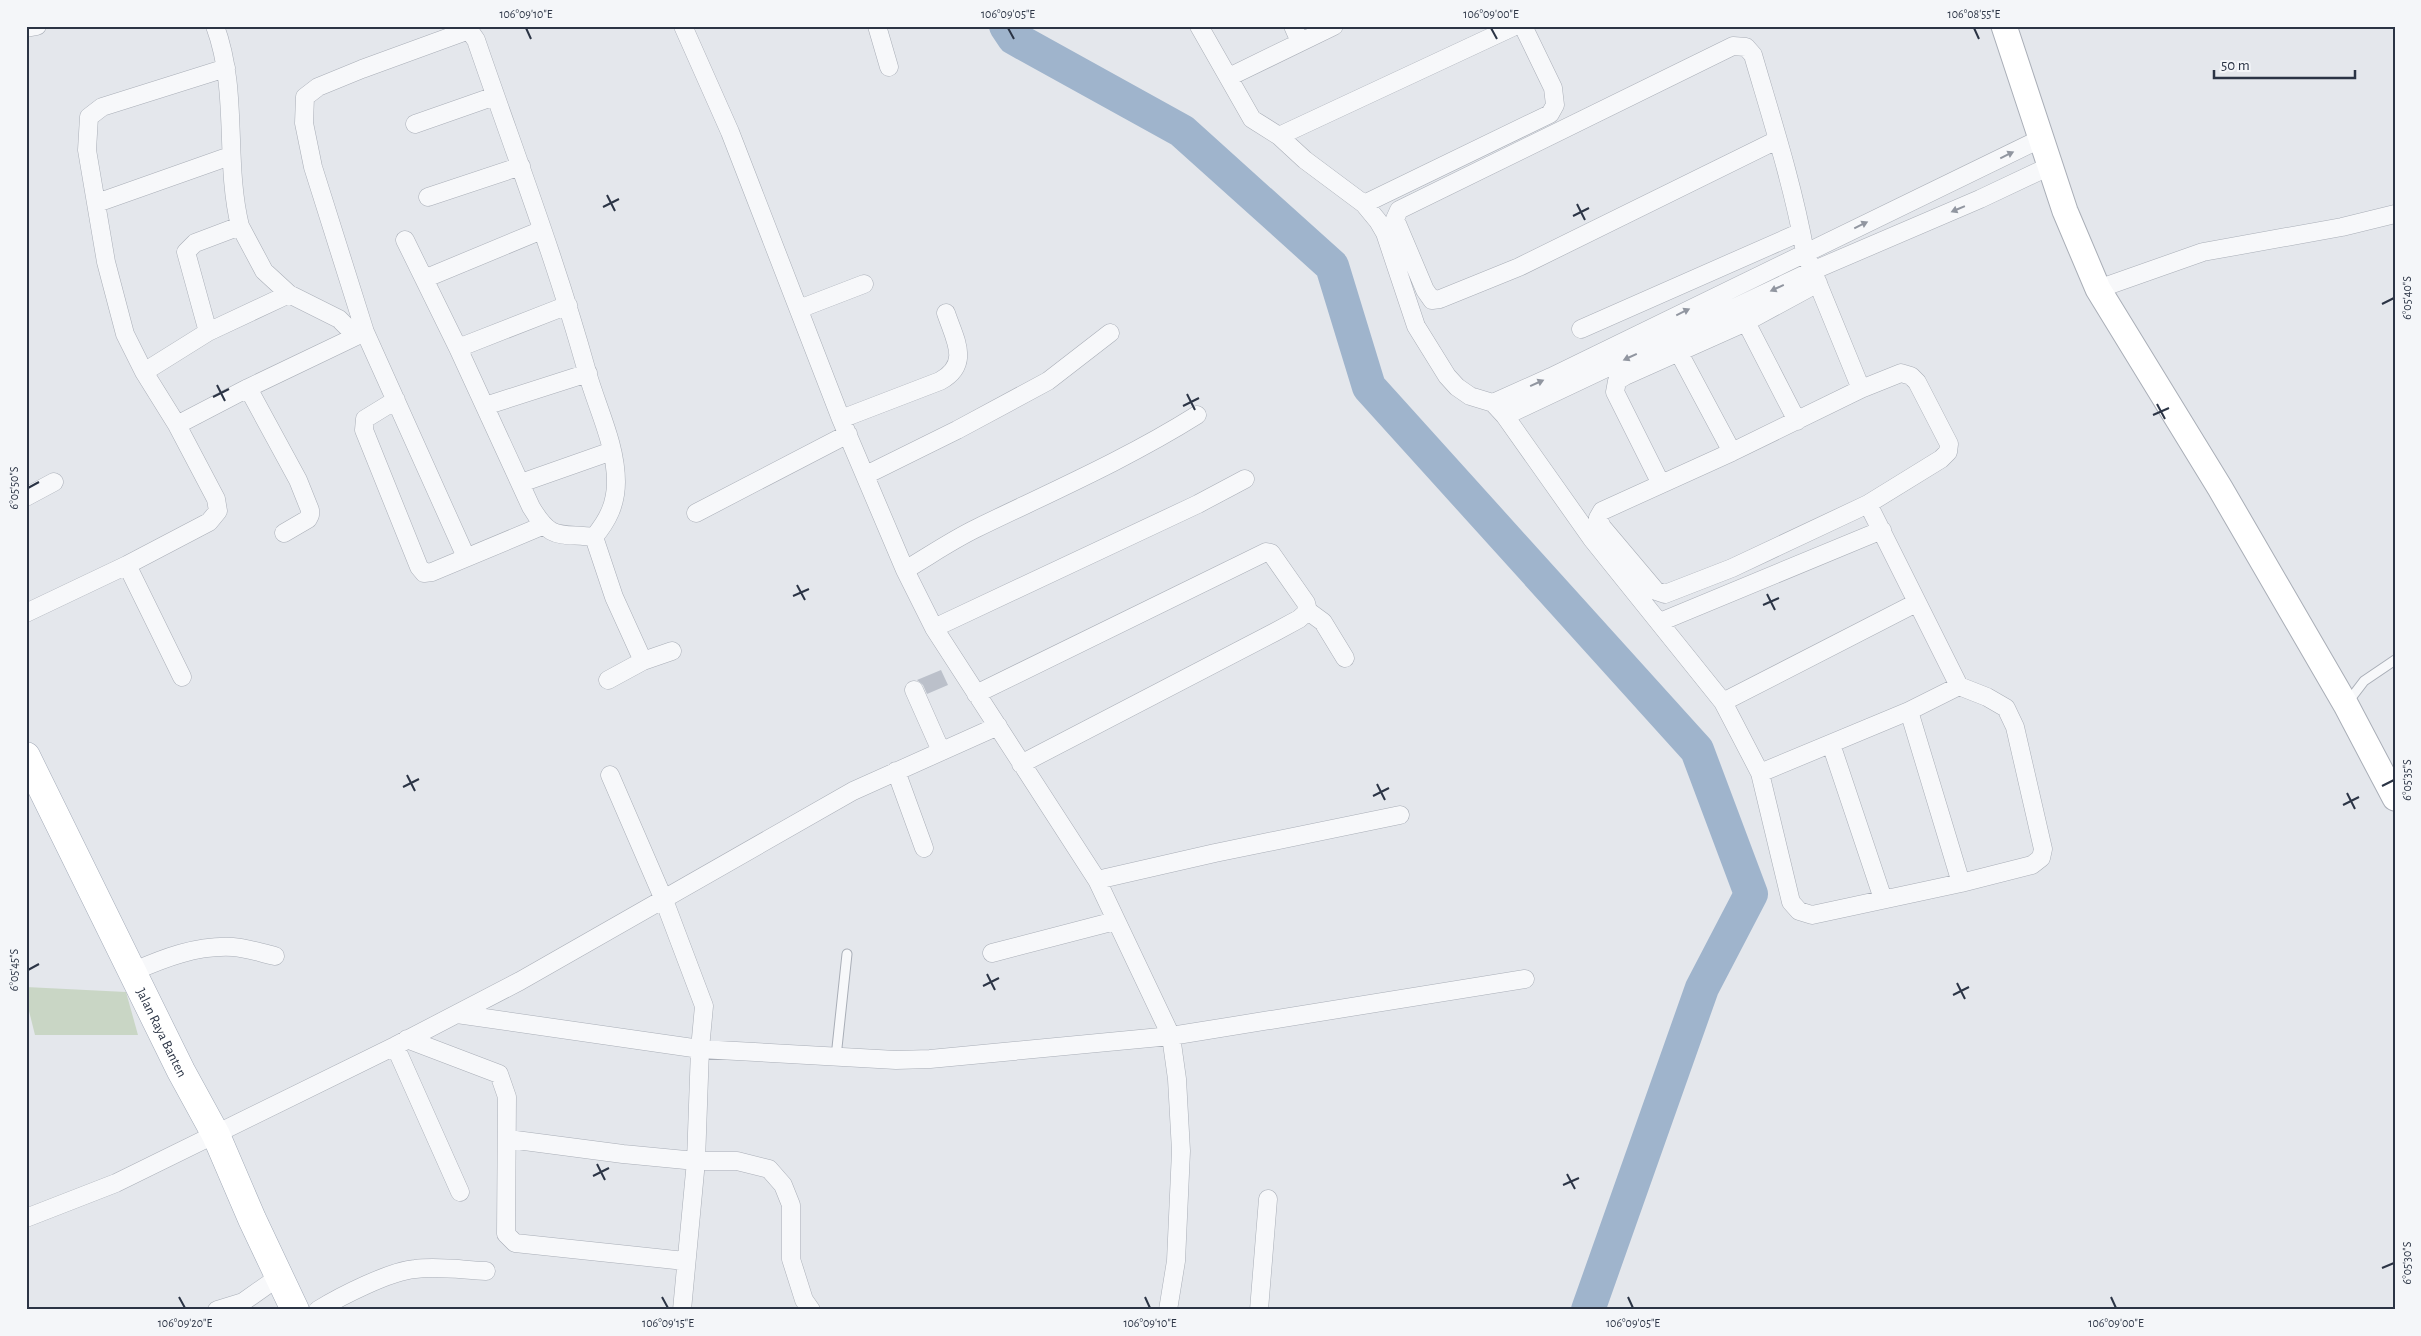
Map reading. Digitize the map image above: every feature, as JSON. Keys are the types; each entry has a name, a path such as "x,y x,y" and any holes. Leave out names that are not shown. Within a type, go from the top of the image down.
{"main road":[{"name":"Jalan Raya Banten","path":"26,756 132,972 216,1136 252,1219 295,1310"}],"street":[{"path":"26,28 37,26"},
{"path":"214,26 226,68 232,136 230,156 235,206 240,226 264,271 289,294 339,319 361,334"},
{"path":"683,26 730,132 844,427 866,475 904,570 934,628 1097,880 1170,1036 1177,1079 1181,1151 1176,1261 1168,1310"},
{"path":"877,26 889,67"},
{"path":"1200,26 1252,119 1280,136 1305,160 1364,204 1378,221 1385,233 1416,326 1447,376 1456,387 1470,396 1493,403 1505,416 1592,539 1723,702 1760,773 1791,902 1799,911 1812,915 1961,883 2032,865 2041,858 2043,849 2016,727 2006,708 1987,697 1959,686 1868,504"},
{"path":"1229,77 1297,34 1334,26"},
{"path":"1280,136 1515,26"},
{"path":"1364,204 1550,114 1555,105 1553,88 1523,26"},
{"path":"2004,26 2065,211 2098,289 2220,488 2297,624 2346,705 2395,798"},
{"path":"466,557 396,400 361,334 313,167 304,123 304,97 318,87 470,28 521,166 568,305 612,451 616,492 611,512 594,537"},
{"path":"1777,140 1519,267 1440,299 1432,300 1425,290 1395,219 1399,210 1733,46 1746,47 1753,55 1777,140 1805,252 1861,389"},
{"path":"26,613 128,565 209,522 218,511 216,499 177,425 144,372 123,325 106,262 87,150 90,117 102,107 226,68"},
{"path":"416,124 495,96"},
{"path":"1493,403 1551,377 2040,139"},
{"path":"97,203 230,156"},
{"path":"428,198 521,166"},
{"path":"1661,484 1615,392 1617,381 1678,351 1746,322 1851,254 1980,199 2050,166"},
{"path":"1968,174 1980,199"},
{"path":"2098,289 2203,252 2342,227 2395,214"},
{"path":"208,332 186,252 195,243 240,226"},
{"path":"424,279 542,230"},
{"path":"1581,329 1801,232"},
{"path":"1842,235 1851,254"},
{"path":"405,240 458,348 531,507 542,526 548,531 559,534 594,537"},
{"path":"1505,416 1815,277"},
{"path":"799,309 864,284"},
{"path":"144,372 208,332 289,294"},
{"path":"458,348 568,305"},
{"path":"696,513 844,427 951,375 957,366 958,351 946,312"},
{"path":"1746,322 1797,421"},
{"path":"866,475 957,430 1048,381 1110,333"},
{"path":"177,425 248,388 361,334"},
{"path":"1678,351 1732,452"},
{"path":"485,406 588,373"},
{"path":"1901,373 1911,376 1917,382 1949,444 1948,452 1941,459 1868,504 1732,568 1665,594 1656,590 1606,533 1598,518 1602,510 1732,452 1861,389 1901,373"},
{"path":"248,388 298,480 310,510 308,519 284,533"},
{"path":"396,400 366,419 364,430 419,568 424,573 432,572 542,526"},
{"path":"904,570 976,529 1027,506 1152,443 1197,415"},
{"path":"521,483 612,451"},
{"path":"934,628 1198,504 1245,479"},
{"path":"26,497 54,482"},
{"path":"1660,622 1882,530"},
{"path":"594,537 614,596 642,661"},
{"path":"976,694 1266,552 1271,553 1306,603 1308,611 1323,622 1345,658"},
{"path":"128,565 182,677"},
{"path":"1723,702 1916,603"},
{"path":"1021,764 1275,632 1299,619 1308,611"},
{"path":"608,680 642,661 672,651"},
{"path":"1760,773 1909,711 1959,686"},
{"path":"914,690 941,751"},
{"path":"1909,711 1961,883"},
{"path":"26,1218 116,1183 216,1136 457,1014 664,900 802,818 896,771 998,726"},
{"path":"1831,744 1883,899"},
{"path":"896,771 924,848"},
{"path":"610,775 664,900 704,1006 700,1049 696,1161 685,1261 682,1310"},
{"path":"1097,880 1215,853 1400,815"},
{"path":"992,952 1115,921"},
{"path":"132,972 184,952 211,948 233,947 275,956"},
{"path":"457,1014 700,1049 836,1057 930,1059 1170,1036 1525,979"},
{"path":"401,1042 499,1074 507,1097 506,1234 515,1243 685,1261"},
{"path":"401,1042 460,1192"},
{"path":"508,1139 623,1154 696,1161 737,1161 769,1169 783,1186 792,1205 792,1259 804,1300 811,1310"},
{"path":"1260,1310 1268,1199"},
{"path":"318,1310 398,1272 438,1268 486,1271"},
{"path":"217,1310 243,1302 280,1276"}],"lane":[{"path":"2346,705 2364,681 2395,660"},
{"path":"836,1057 847,954"}],"green space":[{"path":"26,987 126,992 138,1035 35,1035 26,999"}],"building":[{"path":"941,670 948,685 927,694 923,685 917,680"}],"waterway":[{"path":"1006,26 1014,38 1182,131 1332,266 1369,387 1697,750 1751,894 1702,988 1588,1310"}]}
